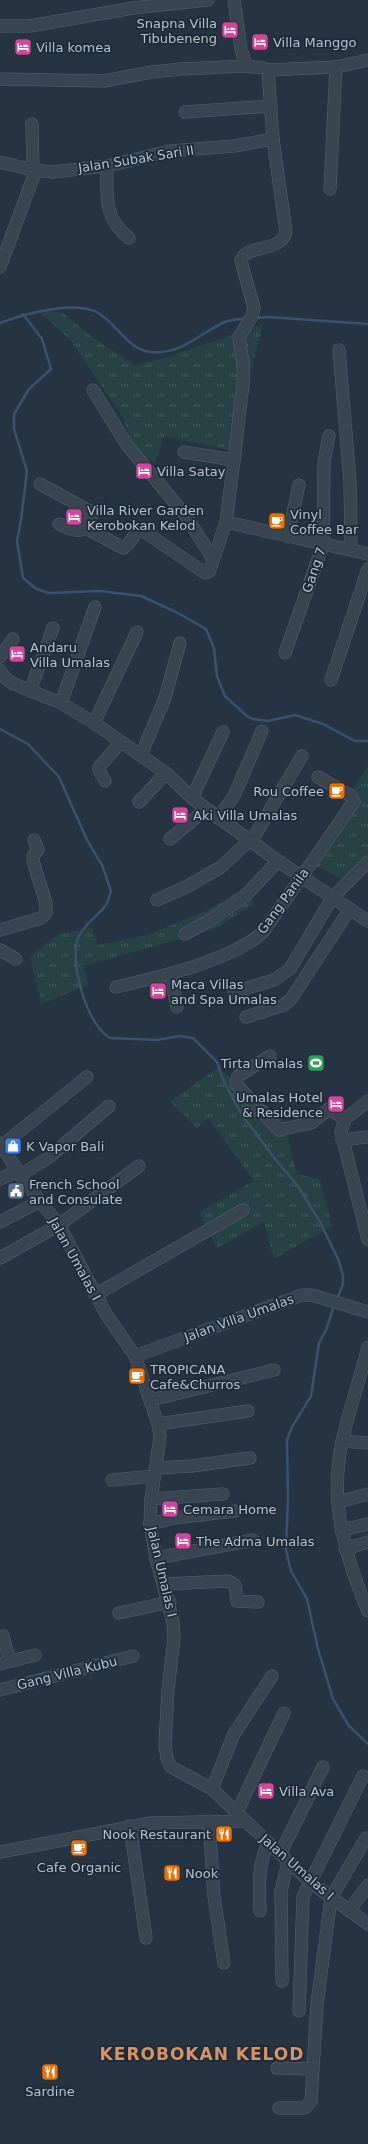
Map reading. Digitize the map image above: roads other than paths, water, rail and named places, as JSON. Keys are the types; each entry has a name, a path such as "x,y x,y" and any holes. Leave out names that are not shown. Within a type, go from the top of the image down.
{"street":[{"path":"0,26 30,26 132,4 208,0"},
{"path":"234,0 241,49 246,66"},
{"path":"0,79 104,81 152,72 246,66 268,70 336,67 368,60"},
{"path":"330,189 336,67"},
{"path":"86,528 125,548 136,532 142,530 207,573 209,572 226,522 243,384 243,364 239,341 241,333 254,308 242,270 242,257 247,253 278,244 283,239 286,232 273,139 268,70"},
{"path":"185,112 271,106"},
{"path":"0,267 34,170 32,124"},
{"name":"Jalan Subak Sari II","path":"0,162 34,170 53,172 107,166 170,152 234,146 273,139"},
{"path":"107,166 108,202 110,215 118,229 129,238"},
{"path":"339,350 349,459 351,549"},
{"path":"93,390 127,445 186,516 213,559"},
{"name":"Gang 7","path":"285,653 323,545 324,462 329,436"},
{"path":"184,452 234,460"},
{"path":"40,484 92,512 86,528 81,531 75,531 59,524"},
{"path":"288,537 298,485"},
{"path":"226,522 368,554"},
{"path":"331,680 368,569"},
{"path":"60,703 95,607"},
{"path":"30,692 53,628"},
{"path":"94,723 137,632"},
{"path":"0,657 13,639"},
{"path":"141,755 169,688 180,643"},
{"path":"0,670 9,681 30,692 60,703 94,723 141,755 166,773 192,798 218,818 278,861 368,921"},
{"path":"218,818 234,796 262,731"},
{"path":"192,798 223,732"},
{"path":"105,781 99,767 121,742"},
{"path":"157,900 221,867 250,841 302,756"},
{"path":"139,802 166,773"},
{"name":"Gang Panila","path":"116,987 170,974 221,955 258,937 354,801 351,796 318,777"},
{"path":"170,839 206,809"},
{"path":"0,930 41,918 46,913 46,903 33,861 33,856 38,850 34,840"},
{"path":"185,934 212,919 245,896 278,861"},
{"path":"234,992 274,980 290,969 332,898 368,862"},
{"path":"246,1017 284,1005 291,999 350,909"},
{"path":"0,950 16,959"},
{"path":"170,974 177,1007"},
{"path":"270,1056 238,1076 236,1084 279,1130 311,1122 329,1109 345,1119"},
{"path":"1,1145 87,1077"},
{"path":"368,1101 345,1119 342,1126 342,1140 368,1240"},
{"path":"0,1179 18,1173 48,1158 109,1106"},
{"path":"342,1140 368,1137"},
{"name":"Jalan Umalas I","path":"1,1145 18,1173 59,1224 95,1295 106,1314 135,1356 158,1424 160,1437 151,1499 150,1524 156,1558 170,1602 174,1638 168,1690 165,1744 167,1759 171,1767 212,1789 310,1882 368,1924"},
{"path":"0,1258 59,1224 139,1166"},
{"path":"0,1222 40,1201"},
{"path":"95,1295 243,1210"},
{"name":"Jalan Villa Umalas","path":"135,1356 302,1295 312,1295 368,1312"},
{"path":"368,1347 362,1394 342,1441 339,1462 338,1502 345,1549 368,1611"},
{"path":"151,1400 274,1370"},
{"path":"158,1424 248,1411"},
{"path":"342,1441 368,1443"},
{"path":"112,1480 228,1459 250,1458"},
{"path":"151,1499 223,1494"},
{"path":"338,1502 368,1494"},
{"path":"150,1524 174,1518 235,1512"},
{"path":"341,1530 368,1524"},
{"path":"156,1558 253,1540"},
{"path":"345,1549 368,1542"},
{"path":"164,1584 231,1582 236,1587 237,1601 258,1602"},
{"path":"119,1613 170,1602"},
{"path":"3,1636 5,1663 35,1655"},
{"name":"Gang Villa Kubu","path":"0,1690 133,1656"},
{"path":"212,1789 234,1734 272,1676"},
{"path":"237,1812 284,1713"},
{"path":"280,1854 323,1767"},
{"path":"299,2011 303,1897 363,1776"},
{"path":"0,1852 130,1826 173,1821 245,1821"},
{"path":"209,1821 214,1896 224,1963"},
{"path":"130,1826 146,1938"},
{"path":"279,2108 305,2108 311,2101 317,2004 331,1898 366,1838"},
{"path":"260,1911 259,1881 263,1853 268,1843"},
{"path":"282,1981 281,1891 288,1862"},
{"path":"349,1911 368,1885"},
{"path":"277,2068 312,2069"}],"waterway":[{"path":"0,323 36,312 65,308 90,310 100,314 135,346 150,352 162,352 181,347 225,322 246,319"},
{"path":"23,314 42,339 51,369 29,389 14,414 14,429 27,471 17,541 23,578 35,588 48,593 100,591 141,596 176,612 206,629 214,648 217,676 225,696 247,716 253,719 268,721 295,715 323,724 355,741 368,741"},
{"path":"255,318 268,317 368,324"},
{"path":"0,729 28,744 59,777 87,840 102,865 111,891 106,905 80,933 76,949 78,977 87,1007 94,1021 110,1038 157,1040 179,1036 193,1038 217,1062 224,1082 242,1115 297,1185 319,1220 339,1261 343,1276 343,1284 337,1299"},
{"path":"334,1306 326,1330 319,1343 311,1396 292,1427 287,1440 288,1498 286,1550 291,1571 307,1599 318,1649 333,1699 349,1726 368,1744"}],"place":[{"name":"Snapna Villa Tibubeneng","path":"230,30"},
{"name":"Villa Manggo","path":"260,42"},
{"name":"Villa komea","path":"23,47"},
{"name":"Villa Satay","path":"144,471"},
{"name":"Villa River Garden Kerobokan Kelod","path":"74,517"},
{"name":"Vinyl Coffee Bar","path":"277,521"},
{"name":"Andaru Villa Umalas","path":"17,654"},
{"name":"Rou Coffee","path":"337,791"},
{"name":"Aki Villa Umalas","path":"180,815"},
{"name":"Maca Villas and Spa Umalas","path":"158,991"},
{"name":"Tirta Umalas","path":"316,1063"},
{"name":"Umalas Hotel & Residence","path":"336,1104"},
{"name":"K Vapor Bali","path":"13,1146"},
{"name":"French School and Consulate","path":"16,1191"},
{"name":"TROPICANA Cafe&Churros","path":"137,1376"},
{"name":"Cemara Home","path":"170,1509"},
{"name":"The Adma Umalas","path":"183,1541"},
{"name":"Villa Ava","path":"266,1791"},
{"name":"Nook Restaurant","path":"224,1834"},
{"name":"Cafe Organic","path":"79,1848"},
{"name":"Nook","path":"172,1873"},
{"name":"Sardine","path":"50,2072"}],"district":[{"name":"KEROBOKAN KELOD","path":"202,2054"}]}
